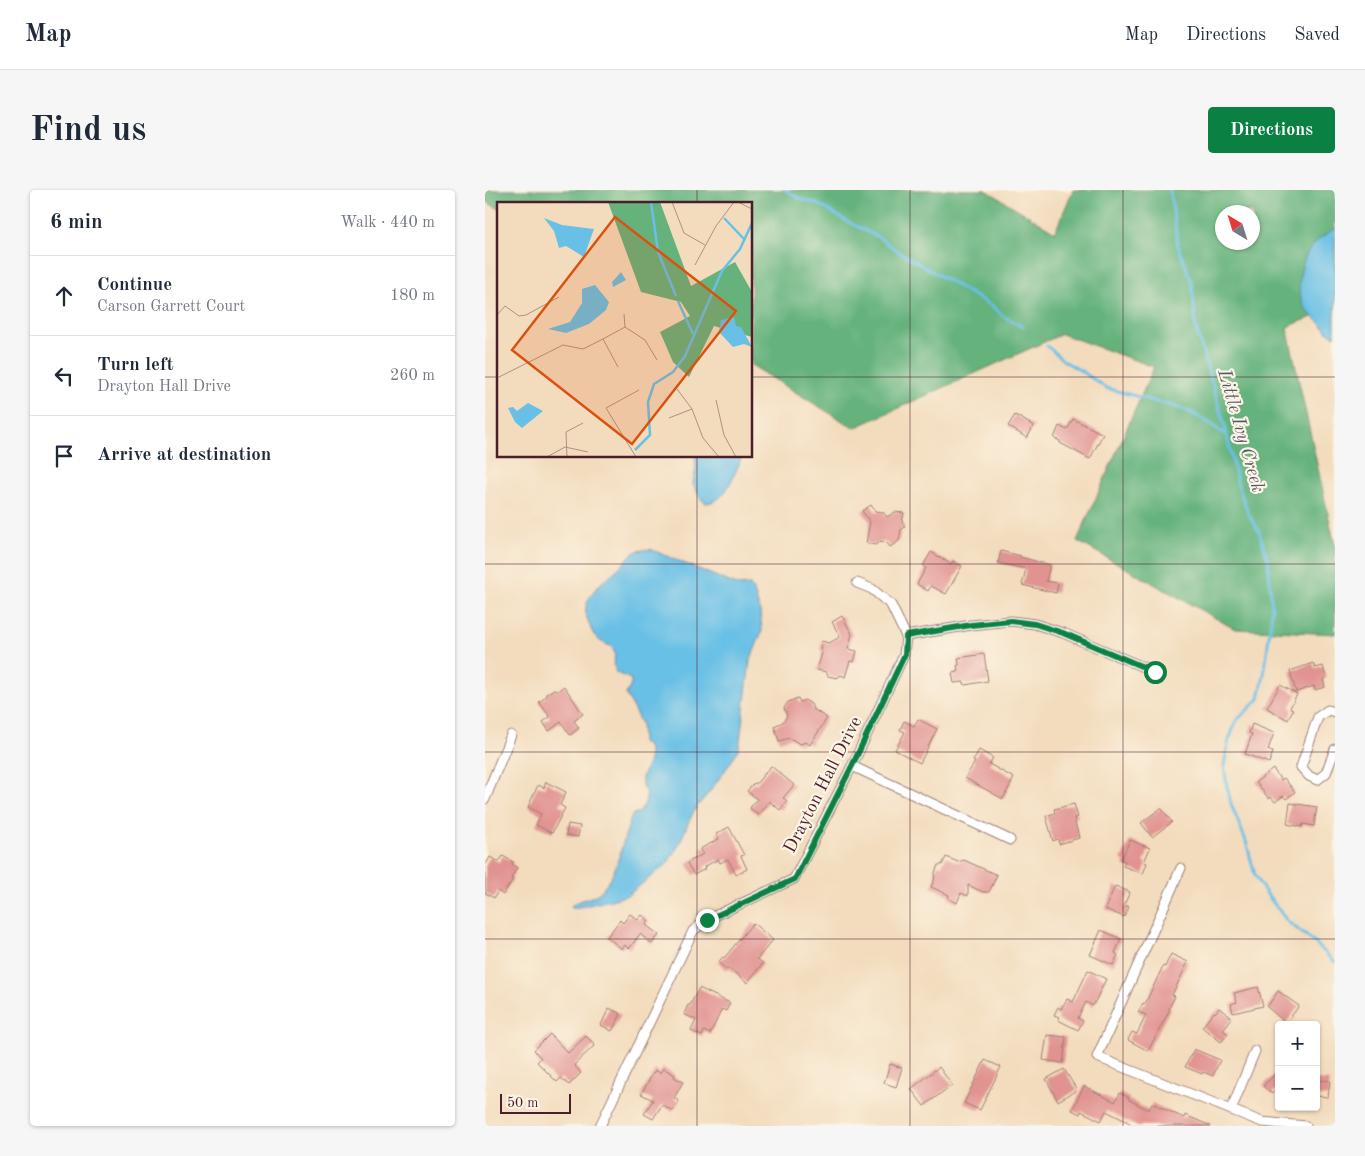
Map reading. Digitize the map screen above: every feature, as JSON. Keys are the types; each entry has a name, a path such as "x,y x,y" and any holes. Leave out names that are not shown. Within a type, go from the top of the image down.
{"street":[{"path":"857,583 872,589 891,605 906,636 971,625 1011,621 1035,624 1063,633 1155,672"},
{"name":"Drayton Hall Drive","path":"600,1126 693,931 707,920 795,879 852,766 905,654 906,636"},
{"path":"1335,712 1328,710 1319,717 1301,767 1309,776 1317,780 1325,773 1335,749"},
{"path":"485,799 511,735"},
{"path":"852,766 1010,840"},
{"path":"1181,868 1097,1057 1262,1122 1306,1126"},
{"path":"1231,1110 1255,1051"}],"green space":[{"path":"485,190 986,190 1055,232 1073,190 1335,190 1335,308 1287,327 1335,546 1335,634 1235,629 1077,541 1154,367 1062,334 854,428 753,366 753,202 497,202 497,208 485,201"}],"water":[{"path":"1335,228 1335,336 1327,331 1304,306 1300,290 1300,275 1304,260 1311,248"},
{"path":"695,458 741,458 727,489 712,502 706,503 700,498 693,484 696,468"},
{"path":"650,549 739,586 750,585 754,591 760,612 762,631 750,661 739,748 711,790 695,809 680,843 667,864 628,895 574,908 571,906 575,903 591,897 602,890 613,873 633,814 640,812 646,801 642,777 649,761 649,748 642,742 641,724 626,694 631,685 631,679 616,673 614,665 615,653 611,646 601,641 591,630 586,606 598,586 631,555 638,551"}],"building":[{"path":"1015,415 1034,426 1027,438 1008,426"},
{"path":"1073,419 1103,434 1090,459 1054,438 1059,426 1067,430"},
{"path":"871,505 875,511 883,512 887,517 895,512 904,513 902,522 905,527 901,530 899,541 890,547 887,543 881,541 876,545 866,543 870,522 862,511"},
{"path":"1001,551 1050,565 1046,581 1058,583 1056,593 1022,585 1026,569 998,563"},
{"path":"931,552 951,564 953,561 962,566 946,594 931,586 928,591 917,584 926,568 923,566"},
{"path":"842,616 852,634 848,649 857,651 854,662 850,661 845,677 841,675 837,678 817,670 822,653 820,649 822,641 829,643 840,637 832,622"},
{"path":"984,654 988,681 965,685 964,682 954,683 952,673 958,672 958,658"},
{"path":"1313,663 1315,668 1323,666 1326,678 1323,679 1325,687 1315,690 1314,686 1296,692 1290,671"},
{"path":"1280,685 1297,694 1290,708 1293,709 1288,720 1267,708"},
{"path":"564,686 583,714 574,721 579,728 570,735 561,722 549,731 543,722 550,717 539,702 547,696 546,694 554,689 556,692"},
{"path":"798,698 800,702 805,700 811,704 813,709 827,718 810,745 806,742 800,744 790,738 779,741 774,726 783,722 787,716 784,708 788,702"},
{"path":"918,719 937,729 920,763 895,750 905,732 900,730 904,721 914,726"},
{"path":"1252,724 1274,733 1268,750 1273,752 1269,763 1245,754 1252,734 1249,733"},
{"path":"979,750 993,758 989,764 1014,778 1003,799 965,778 975,762 973,761"},
{"path":"771,766 794,785 783,798 787,801 780,810 769,801 758,815 750,808 757,799 747,791 754,783 756,784"},
{"path":"1273,769 1281,780 1284,778 1295,792 1286,799 1283,796 1275,802 1271,797 1269,799 1256,782"},
{"path":"546,782 566,792 560,805 565,808 552,833 536,825 541,814 528,807 538,785 544,788"},
{"path":"1290,803 1317,807 1314,826 1303,824 1302,827 1287,824"},
{"path":"1074,804 1078,817 1074,818 1079,838 1059,844 1058,839 1053,841 1046,816 1055,813 1054,809"},
{"path":"1161,808 1172,822 1152,837 1141,823"},
{"path":"568,824 580,826 578,837 566,835"},
{"path":"729,827 744,855 741,856 747,869 736,875 728,859 720,863 718,859 694,875 687,863 703,854 700,849 719,839 716,834"},
{"path":"1130,840 1150,848 1144,862 1147,863 1143,874 1123,866 1125,861 1121,860"},
{"path":"503,856 513,862 512,864 517,868 511,878 513,879 503,895 498,891 494,898 485,893 485,866 490,857 499,862"},
{"path":"946,857 958,862 964,860 997,875 989,892 983,892 968,885 968,896 961,893 957,903 948,898 949,895 931,887 938,865 942,865"},
{"path":"1115,886 1130,892 1124,905 1129,907 1124,917 1105,909"},
{"path":"630,914 638,920 642,915 649,921 646,925 659,935 652,944 640,934 629,949 625,945 622,949 607,937 620,920 623,923"},
{"path":"753,923 773,940 757,959 763,963 747,983 729,968 727,970 718,962 724,958"},
{"path":"1101,930 1121,939 1115,953 1118,955 1113,965 1090,955"},
{"path":"1171,954 1188,962 1172,995 1175,996 1170,1009 1148,1051 1128,1040 1132,1032 1137,1034 1146,1015 1138,1012 1143,1003 1145,1004 1163,966 1165,967"},
{"path":"1088,970 1106,979 1093,1006 1086,1002 1078,1018 1083,1021 1078,1030 1058,1020 1059,1017 1054,1015 1058,1007 1061,1009 1067,999 1073,1002"},
{"path":"1258,987 1263,1006 1233,1013 1231,1004 1237,1002 1234,993"},
{"path":"699,988 730,1003 726,1011 722,1009 710,1034 704,1031 702,1036 691,1031 696,1020 684,1014"},
{"path":"1278,991 1299,1006 1288,1021 1284,1021 1267,1007"},
{"path":"609,1008 621,1014 612,1031 601,1025"},
{"path":"1219,1008 1232,1018 1223,1030 1228,1034 1221,1042 1202,1027"},
{"path":"550,1034 568,1053 586,1036 595,1045 574,1065 581,1073 569,1085 561,1078 557,1082 537,1062 541,1058 534,1050"},
{"path":"1047,1035 1066,1037 1063,1063 1043,1060"},
{"path":"1194,1049 1220,1060 1213,1076 1185,1067"},
{"path":"985,1060 1001,1067 980,1110 964,1103"},
{"path":"890,1064 902,1068 896,1087 884,1083"},
{"path":"939,1067 952,1085 924,1106 911,1089"},
{"path":"663,1068 683,1082 674,1098 679,1101 673,1111 662,1105 653,1119 644,1114 653,1100 641,1094 655,1070 660,1073"},
{"path":"1064,1069 1077,1090 1058,1101 1046,1079"},
{"path":"1275,1074 1275,1090 1272,1094 1263,1086"},
{"path":"1320,1080 1330,1081 1328,1097 1320,1096"},
{"path":"1084,1086 1115,1102 1120,1093 1149,1110 1152,1103 1184,1118 1185,1115 1211,1126 1136,1126 1106,1111 1101,1121 1081,1111 1080,1114 1072,1110"}],"waterway":[{"path":"785,190 799,198 818,204 878,237 899,252 992,306 1003,316 1023,327"},
{"name":"Little Ivy Creek","path":"1170,190 1178,246 1192,283 1196,329 1224,423 1238,485 1248,513 1259,531 1268,560 1272,610 1265,669 1259,699 1236,721 1228,743 1224,765 1227,787 1232,807 1246,841 1255,875 1263,889 1288,922 1314,942 1335,962"},
{"path":"1047,346 1064,361 1106,388 1189,411 1226,435"}],"route":[{"path":"707,920 795,879 852,766 905,654 906,636 971,625 1011,621 1035,624 1063,633 1155,672"}]}
